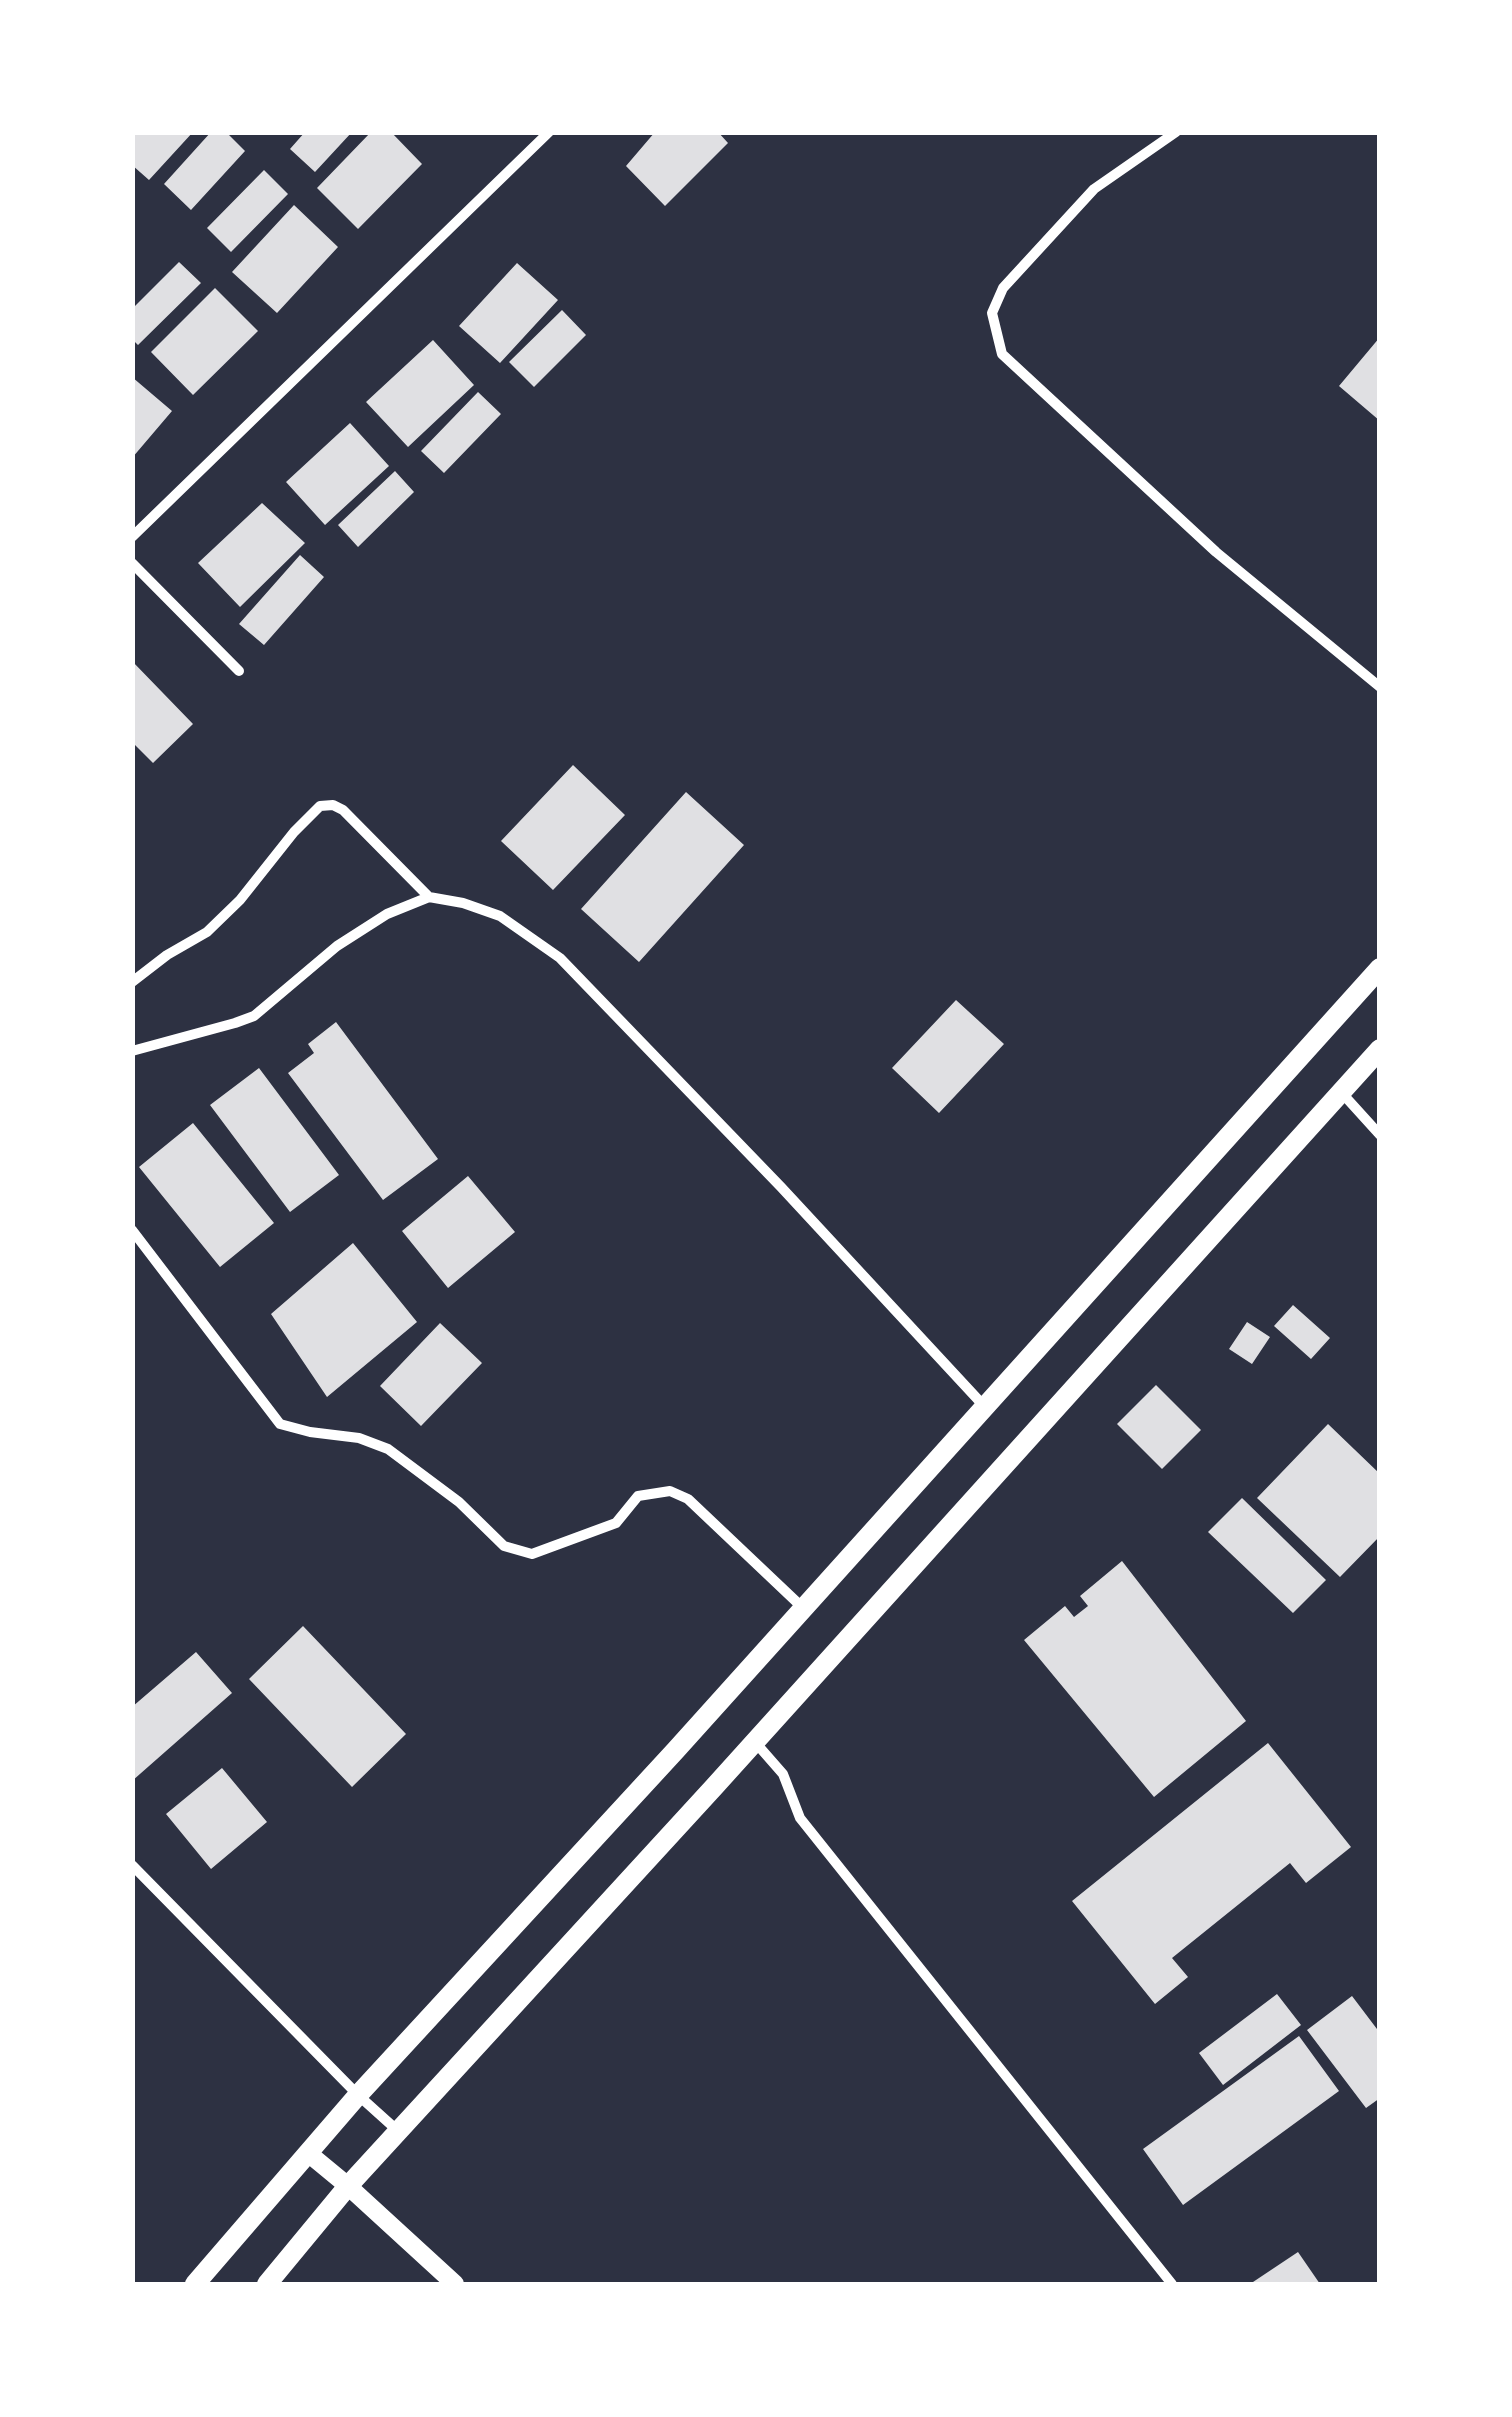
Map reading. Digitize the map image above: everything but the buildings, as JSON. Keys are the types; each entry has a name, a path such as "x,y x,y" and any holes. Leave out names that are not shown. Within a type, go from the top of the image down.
{"main road":[{"path":"195,2284 358,2095 1380,968"},
{"path":"267,2284 348,2186 1380,1049"}],"street":[{"path":"132,537 549,132"},
{"path":"1176,132 1094,189 1004,288 992,313 1002,354 1216,552 1380,688"},
{"path":"132,562 239,671"},
{"path":"132,982 167,955 207,932 240,900 320,806 333,805 343,810 429,897"},
{"path":"132,1052 254,1016 337,946 387,914 429,897 463,902 500,916 560,958 781,1187 985,1407"},
{"path":"1341,1092 1380,1135"},
{"path":"132,1230 280,1424 359,1438 388,1449 460,1502 504,1546 532,1554 616,1523 638,1496 670,1491 688,1499 803,1608"},
{"path":"755,1742 783,1774 800,1818 1172,2284"},
{"path":"132,1864 398,2131"},
{"path":"308,2153 455,2284"}]}
